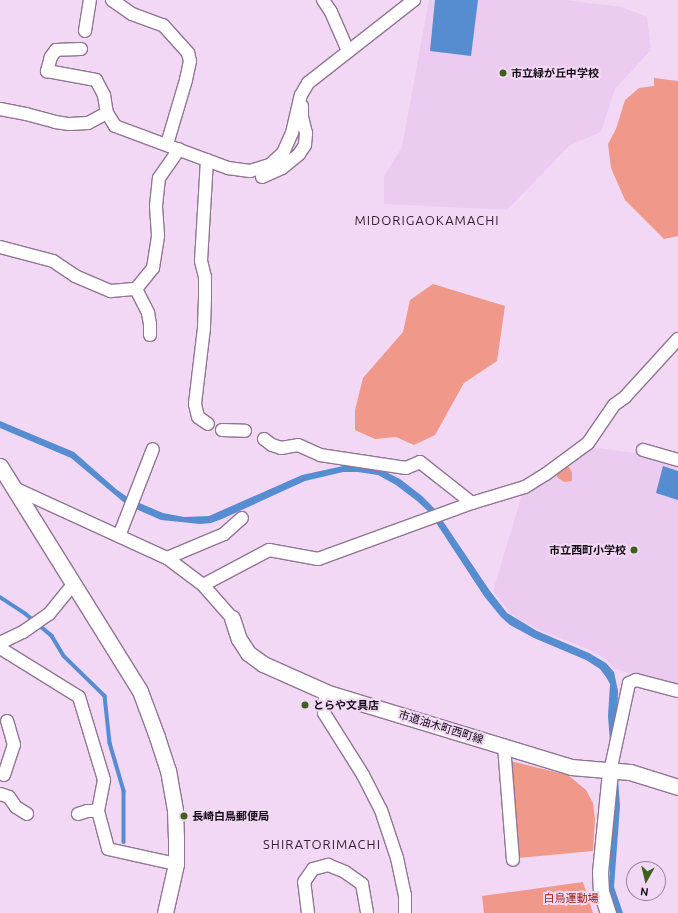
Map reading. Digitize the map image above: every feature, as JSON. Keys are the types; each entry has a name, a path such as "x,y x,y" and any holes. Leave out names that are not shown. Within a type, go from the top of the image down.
{"street":[{"path":"85,32 90,0"},
{"path":"112,0 132,14 164,25 188,53 190,61 186,80 167,144"},
{"path":"323,0 331,12 348,51"},
{"path":"81,49 56,50 51,57 47,71 96,80 104,95 108,113 115,126 131,133 167,144 228,168 250,170 270,165 283,153 292,133 301,95 308,83 414,0"},
{"path":"262,177 282,168 299,154 305,145 306,133 302,117 301,95"},
{"path":"0,109 70,124 88,123 108,113"},
{"path":"0,247 53,261 75,276 110,291 136,289 153,268 158,235 156,206 159,178 179,149"},
{"path":"207,160 201,261 205,277 206,298 204,328 194,404 198,417 208,424"},
{"path":"136,289 148,313 150,335"},
{"path":"203,585 269,550 318,559 472,503 525,487 588,443 614,404 625,397 678,339"},
{"path":"222,430 245,431"},
{"path":"264,439 272,445 281,448 298,445 320,455 406,468 420,462 472,503"},
{"path":"119,536 153,449"},
{"path":"644,450 678,460"},
{"path":"0,466 74,582 140,691 157,737 168,770 175,810 176,864 165,913"},
{"path":"14,488 167,558 203,585 232,618"},
{"path":"167,558 224,534 242,518"},
{"path":"0,643 23,632 50,614 74,582"},
{"name":"市道油木町西町線","path":"232,618 238,639 248,653 263,664 328,693 571,767 610,772 630,772 678,787"},
{"path":"0,648 78,697 104,780 98,811 108,849 176,864"},
{"path":"608,913 601,892 600,872 610,772 629,683 636,680 678,691"},
{"path":"328,693 325,700 324,714 363,776 381,810 397,858 404,895 405,913"},
{"path":"4,775 14,744 7,721"},
{"path":"504,746 513,860"},
{"path":"0,794 9,797 16,807 27,814"},
{"path":"78,814 87,811 98,811"},
{"path":"308,913 304,882 313,869 328,865 346,872 362,884 367,913"}],"shaded area":[{"path":"429,0 564,0 622,7 647,17 651,50 615,89 601,132 570,145 507,210 384,204 384,176 402,147"},
{"path":"591,447 643,454 678,465 678,686 615,669 604,658 588,649 542,631 522,621 509,612 493,591 523,491"}],"green space":[{"path":"654,78 678,81 678,236 664,239 625,200 611,168 608,144 616,129 625,100 639,88 654,86"},
{"path":"433,284 505,306 497,361 464,383 435,435 414,445 396,437 375,439 355,430 355,410 363,378 403,332 410,300"},
{"path":"564,466 568,466 572,472 572,481 564,482 557,477 557,471"},
{"path":"510,761 568,775 586,790 593,803 595,819 593,851 518,858"},
{"name":"白鳥運動場","path":"583,882 593,913 484,913 482,896"}],"water":[{"path":"435,0 478,0 471,56 430,51"},
{"path":"0,421 74,452 116,489 130,499 163,513 184,517 209,516 302,475 343,466 358,465 380,469 400,479 422,496 434,508 490,591 507,613 537,631 589,653 606,663 614,672 618,691 616,750 620,806 614,887 623,913 616,913 609,889 611,841 615,806 608,716 610,684 600,669 586,660 534,638 510,625 501,617 484,596 429,512 417,501 396,485 378,475 358,472 343,472 305,481 211,523 200,524 161,520 127,505 71,458 0,428"},
{"path":"663,466 678,471 678,500 656,493"}],"waterway":[{"path":"0,597 26,614 52,636 64,656 105,696 110,743 124,791 124,842"}],"place":[{"name":"市立緑が丘中学校","path":"503,73"},
{"name":"市立西町小学校","path":"634,550"},
{"name":"とらや文具店","path":"305,705"},
{"name":"長崎白鳥郵便局","path":"184,816"}],"district":[{"name":"MIDORIGAOKAMACHI","path":"427,220"},
{"name":"SHIRATORIMACHI","path":"322,844"}]}
